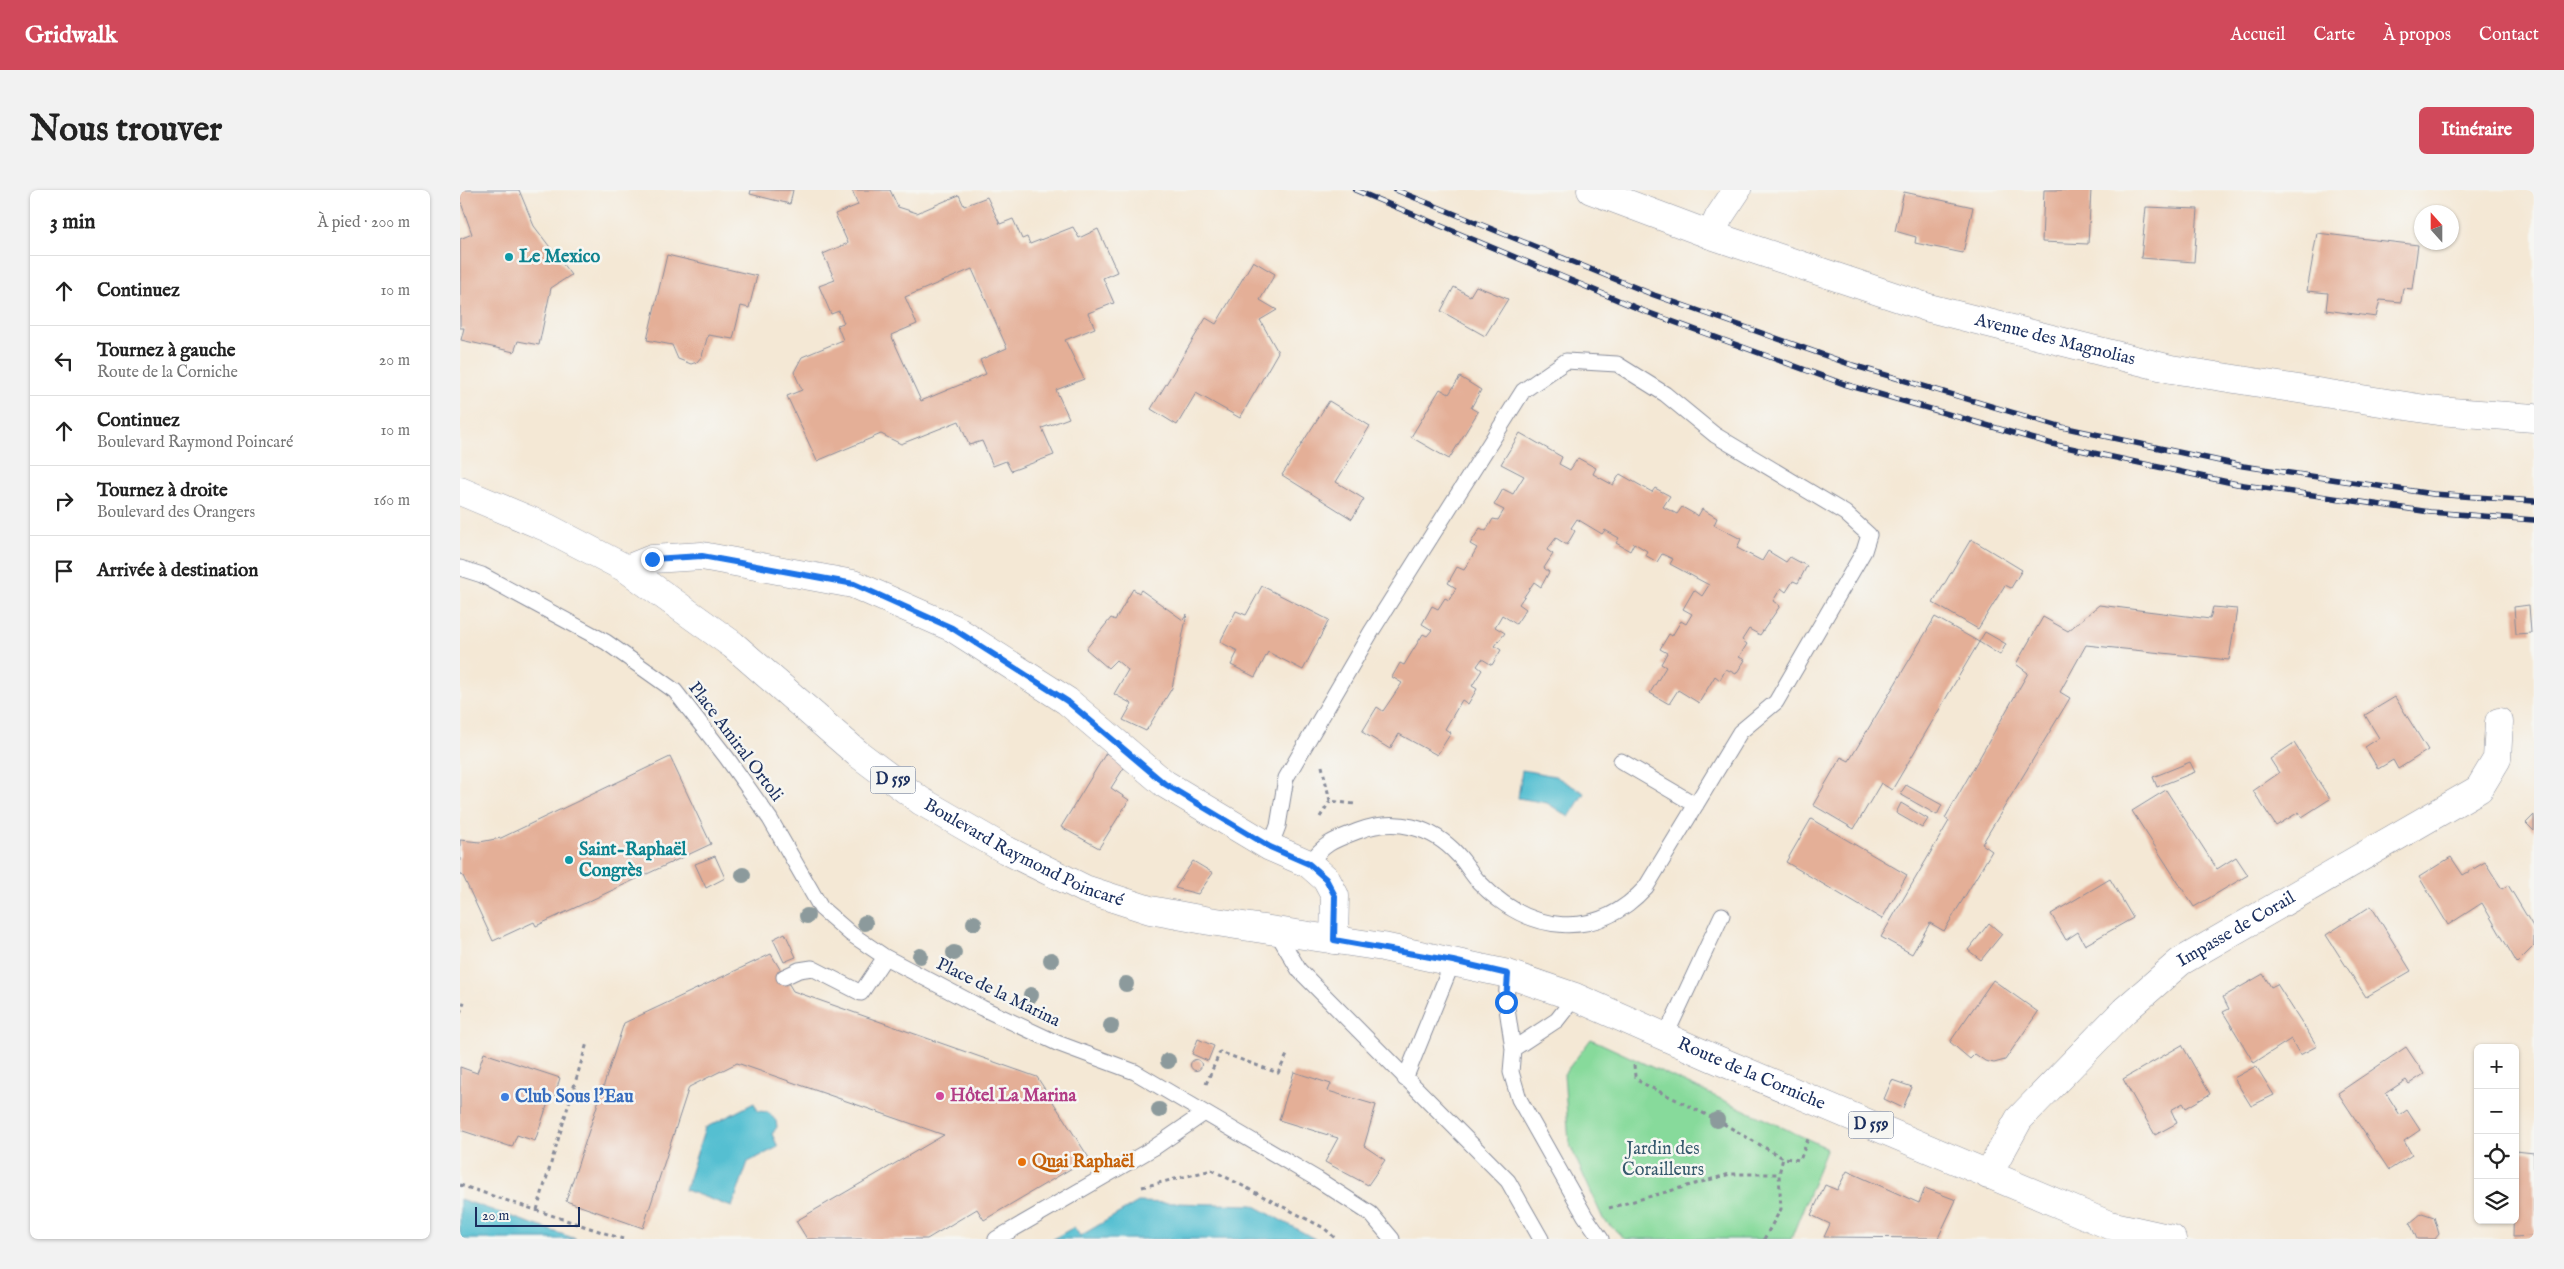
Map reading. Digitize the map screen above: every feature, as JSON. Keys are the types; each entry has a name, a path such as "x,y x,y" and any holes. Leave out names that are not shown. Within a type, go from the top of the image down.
{"street":[{"name":"Avenue des Magnolias","path":"1591,190 1711,235 1930,308 2171,368 2438,411 2534,418"},
{"path":"1711,235 1719,217 1737,190"},
{"name":"Boulevard Raymond Poincaré","path":"460,491 548,528 628,569 733,645 857,753 921,801 1006,850 1085,889 1150,910 1383,947"},
{"path":"628,569 652,559 702,556 854,584 952,628 1067,701 1165,784 1270,847 1309,864 1326,879 1335,896 1334,940"},
{"name":"Impasse de Corail","path":"1988,1175 2019,1119 2124,1011 2180,962 2479,789 2497,759 2499,722"},
{"name":"Route de la Corniche","path":"1383,947 1508,974 1575,997 1988,1175 2109,1225 2172,1239"}],"lane":[{"path":"1270,847 1278,826 1286,778 1371,632 1523,391 1566,361 1617,364 1664,394 1715,434 1844,513 1868,535 1864,551 1776,702 1740,732 1646,887 1631,903 1605,919 1580,926 1550,924 1520,912 1498,898 1479,882 1458,854 1438,838 1416,827 1392,823 1371,826 1321,848 1309,864"},
{"name":"Place Amiral Ortoli","path":"460,568 482,576 606,642 675,691 727,758 770,819 802,873"},
{"path":"1621,761 1696,805"},
{"name":"Place de la Marina","path":"802,873 821,908 851,934 886,957 990,1012 1057,1043 1135,1072 1317,1179 1371,1214 1392,1239"},
{"path":"1665,1037 1722,915"},
{"path":"1276,931 1299,970 1508,1182 1542,1239"},
{"path":"784,976 799,970 812,968 861,993 886,957"},
{"path":"1405,1079 1453,961"},
{"path":"1508,974 1506,1002 1512,1049 1511,1072 1519,1100 1585,1216 1601,1239"},
{"path":"1512,1049 1557,1020 1575,997"},
{"path":"996,1239 1154,1147 1197,1110"}],"path":[{"path":"1302,750 1320,762 1325,771 1330,801 1363,806 1377,814 1384,825"},
{"path":"460,1013 465,999"},
{"path":"537,1210 587,1043"},
{"path":"1197,1110 1218,1052 1278,1073 1288,1053"},
{"path":"1634,1065 1635,1076 1640,1082 1717,1120 1783,1158 1800,1160 1808,1139"},
{"path":"1764,1239 1781,1209 1779,1174 1783,1158"},
{"path":"1109,1172 1140,1188 1212,1170 1324,1228 1336,1239"},
{"path":"1599,1211 1730,1174 1779,1174"},
{"path":"460,1185 623,1239"}],"green space":[{"name":"Jardin des Corailleurs","path":"1591,1039 1827,1148 1791,1239 1625,1239 1603,1219 1569,1143 1564,1074"}],"water":[{"path":"1522,770 1555,776 1584,793 1569,817 1547,803 1518,798"},
{"path":"754,1103 758,1111 768,1112 776,1121 777,1127 772,1134 778,1147 748,1162 732,1207 685,1190 705,1128"},
{"path":"460,1199 576,1239 460,1239"},
{"path":"1138,1202 1253,1205 1315,1239 1053,1239 1074,1227 1080,1236"}],"building":[{"name":"Le Mexico","path":"460,190 519,190 534,226 571,275 551,288 539,345 518,341 514,352 461,340 464,328 460,328 460,239 472,234 460,200"},
{"path":"751,190 793,190 790,204 750,194"},
{"path":"852,190 890,190 898,207 917,213 959,195 964,206 987,197 1000,224 1013,219 1022,239 1027,237 1030,244 1073,227 1079,238 1098,229 1117,272 1103,278 1114,303 1088,313 1095,328 1065,340 1084,379 1056,390 1069,418 1042,428 1054,455 1011,471 1006,461 993,466 982,441 969,445 959,421 901,444 881,434 817,461 787,396 802,390 794,372 802,357 843,340 837,325 844,323 839,311 831,314 819,286 835,280 823,254 848,243 835,214 858,205","holes":["972,269 1007,348 980,360 986,374 921,401 891,335 917,324 905,297"]},
{"path":"2044,190 2091,190 2088,244 2042,242"},
{"path":"1904,192 1973,207 1963,253 1915,243 1916,237 1895,231"},
{"path":"2146,207 2198,209 2194,262 2141,258"},
{"path":"2317,233 2414,245 2414,250 2417,250 2412,289 2403,288 2401,302 2380,300 2376,317 2326,310 2328,293 2307,291"},
{"path":"667,255 757,276 749,308 741,306 733,339 708,335 702,356 697,362 691,364 678,359 672,345 647,340"},
{"path":"1253,261 1275,274 1260,300 1277,310 1260,320 1278,352 1240,418 1196,393 1177,425 1151,409 1206,318 1216,324"},
{"path":"1476,286 1508,299 1485,336 1441,311 1454,287 1470,296"},
{"path":"1460,377 1481,390 1471,408 1478,412 1449,459 1411,437 1440,389 1449,394"},
{"path":"1329,401 1370,426 1336,482 1364,499 1352,519 1282,475"},
{"path":"1520,433 1562,457 1559,464 1570,470 1578,458 1596,468 1593,474 1613,485 1620,474 1652,492 1655,488 1670,496 1663,507 1677,514 1682,507 1698,516 1702,509 1717,518 1714,525 1741,539 1737,548 1762,561 1768,551 1786,562 1790,557 1807,566 1798,583 1793,581 1786,592 1781,588 1773,601 1780,606 1760,635 1749,629 1742,640 1747,644 1739,657 1745,660 1736,674 1726,669 1720,680 1715,676 1699,703 1678,690 1669,704 1650,693 1666,667 1661,664 1667,653 1660,649 1669,634 1672,636 1681,621 1686,624 1692,614 1683,609 1694,590 1702,596 1709,585 1670,564 1673,559 1662,554 1657,562 1645,555 1647,551 1634,543 1630,551 1616,543 1619,538 1605,530 1602,534 1577,519 1571,528 1575,531 1567,545 1556,538 1547,550 1553,554 1544,568 1549,572 1541,587 1534,582 1519,604 1526,609 1516,624 1502,615 1495,627 1505,633 1495,646 1501,650 1492,665 1482,659 1477,666 1482,670 1472,686 1477,689 1468,704 1462,700 1445,729 1451,733 1437,755 1399,734 1390,749 1362,732 1377,707 1383,711 1402,683 1392,677 1400,663 1404,665 1423,634 1427,636 1432,630 1422,624 1432,606 1438,609 1445,598 1449,600 1456,588 1448,583 1457,567 1464,570 1477,548 1470,544 1480,528 1486,531 1493,519 1498,520 1504,510 1494,505 1503,489 1513,494 1524,476 1501,464"},
{"path":"1971,539 2022,570 2011,588 2005,585 1978,629 1933,603"},
{"path":"1262,586 1329,620 1303,670 1268,652 1255,677 1231,665 1238,651 1220,642 1236,611 1246,615"},
{"path":"1133,589 1139,593 1141,590 1183,620 1187,614 1172,688 1146,731 1123,720 1132,704 1114,694 1128,670 1116,660 1108,668 1086,649 1111,618 1115,620"},
{"path":"2099,605 2210,619 2213,607 2237,609 2229,660 2086,645 2060,692 2070,698 1982,844 1992,851 1944,931 1930,923 1912,954 1881,937 1949,821 1945,818 2028,673 2016,664 2043,617 2068,631"},
{"path":"2529,605 2531,633 2516,634 2514,607"},
{"path":"1935,617 1979,642 1892,790 1881,783 1854,829 1813,805 1841,757 1849,761"},
{"path":"1985,632 2006,644 2000,655 1979,642"},
{"path":"2395,697 2428,750 2398,769 2393,760 2378,769 2365,747 2379,738 2365,715"},
{"path":"2294,743 2330,799 2302,817 2299,812 2276,826 2253,791 2279,773 2270,759"},
{"path":"1106,753 1125,766 1111,788 1129,800 1099,848 1061,827"},
{"name":"Saint-Raphaël Congrès","path":"670,757 711,844 536,926 534,922 493,941 463,876 460,875 460,840 480,842 501,838"},
{"path":"2190,762 2195,772 2157,787 2153,777"},
{"path":"1906,785 1942,805 1937,815 1900,794"},
{"path":"2166,790 2217,869 2236,857 2248,875 2194,907 2132,811"},
{"path":"1901,803 1928,819 1922,828 1896,813"},
{"path":"2534,815 2534,831 2526,823"},
{"path":"1811,819 1907,875 1882,919 1786,862"},
{"path":"715,856 725,878 706,888 695,864"},
{"path":"2451,857 2463,875 2485,862 2502,889 2508,885 2534,928 2534,946 2517,963 2482,903 2448,925 2419,877"},
{"path":"1193,861 1213,873 1198,894 1175,888"},
{"path":"2110,879 2133,918 2085,945 2078,932 2066,940 2051,914"},
{"path":"2371,906 2411,971 2366,997 2326,935"},
{"path":"1989,923 2002,934 1981,960 1968,950"},
{"path":"785,933 796,957 784,962 773,939"},
{"name":"Hôtel La Marina","path":"771,954 793,991 1037,1077 1089,1158 984,1220 977,1209 927,1239 807,1239 796,1221 944,1135 737,1063 689,1087 643,1228 566,1201 624,1023"},
{"path":"2263,974 2271,987 2277,984 2317,1046 2300,1055 2291,1039 2254,1063 2223,1012 2229,1009 2223,997"},
{"path":"1993,980 2038,1012 2005,1060 1994,1063 1985,1061 1975,1054 1970,1059 1950,1042"},
{"path":"1198,1039 1214,1046 1208,1061 1192,1054"},
{"path":"2182,1045 2210,1094 2186,1108 2183,1103 2171,1110 2177,1123 2155,1135 2123,1079"},
{"path":"2406,1047 2424,1074 2409,1084 2406,1080 2386,1093 2400,1115 2407,1110 2420,1130 2404,1141 2412,1155 2389,1170 2338,1093"},
{"name":"Club Sous l'Eau","path":"484,1053 560,1078 554,1098 550,1097 535,1141 517,1135 512,1147 460,1130 460,1067 477,1073"},
{"path":"1196,1059 1202,1065 1196,1071 1190,1065"},
{"path":"2256,1066 2274,1095 2251,1106 2234,1078"},
{"path":"1294,1072 1331,1084 1328,1091 1376,1105 1364,1146 1385,1160 1368,1185 1325,1162 1338,1138 1279,1120"},
{"path":"1892,1080 1912,1087 1903,1108 1884,1099"},
{"path":"2519,1151 2534,1153 2534,1236 2513,1237 2513,1224 2519,1224"},
{"path":"1847,1171 1919,1203 1925,1188 1956,1200 1938,1238 1824,1237 1830,1224 1811,1215 1825,1185 1837,1190"},
{"path":"2422,1213 2434,1217 2439,1234 2435,1239 2417,1239 2410,1223"}],"railway":[{"path":"1355,190 1644,311 1844,384 2052,444 2237,484 2430,512 2534,520"},
{"path":"1396,190 1654,295 1852,365 2062,427 2243,466 2433,494 2534,501"}],"place":[{"name":"Le Mexico","path":"509,257"},
{"name":"Saint-Raphaël Congrès","path":"569,860"},
{"name":"Hôtel La Marina","path":"940,1096"},
{"name":"Club Sous l'Eau","path":"505,1097"},
{"name":"Quai Raphaël","path":"1022,1162"}],"route":[{"path":"652,559 702,556 854,584 952,628 1067,701 1165,784 1270,847 1309,864 1326,879 1335,896 1334,940 1383,947 1508,974 1506,1002"}]}
